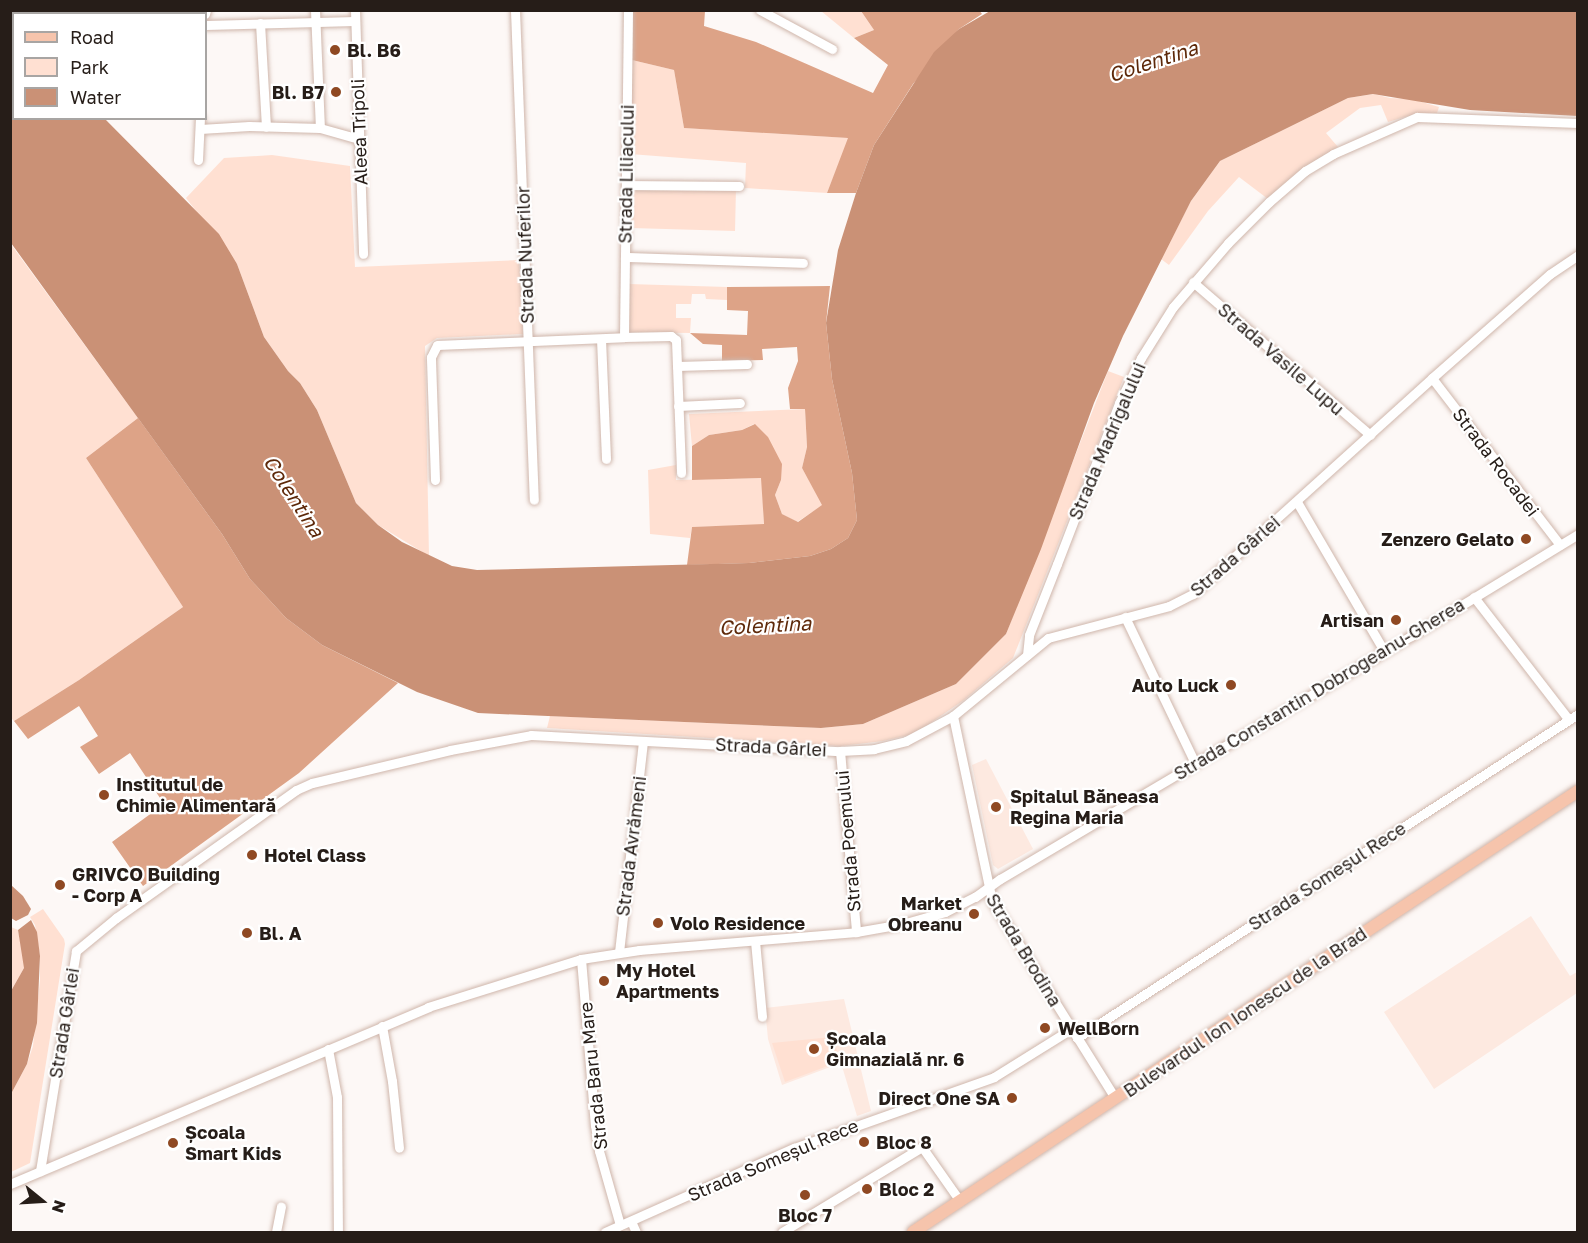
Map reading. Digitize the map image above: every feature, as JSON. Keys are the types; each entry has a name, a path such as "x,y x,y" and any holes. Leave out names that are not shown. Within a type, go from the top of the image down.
{"main road":[{"name":"Bulevardul Ion Ionescu de la Brad","path":"913,1233 1578,791"}],"street":[{"path":"315,10 320,128"},
{"name":"Aleea Tripoli","path":"354,10 363,254"},
{"name":"Strada Nuferilor","path":"515,10 534,500"},
{"name":"Strada Liliacului","path":"624,337 628,10"},
{"path":"760,10 832,49"},
{"path":"207,24 355,21"},
{"path":"260,23 266,126"},
{"name":"Strada Madrigalului","path":"1027,654 1029,635 1119,403 1153,336 1193,282 1269,202 1305,171 1333,154 1409,119 1425,117 1578,123"},
{"path":"198,159 200,124 320,128 359,139"},
{"path":"626,185 739,186"},
{"name":"Strada Gârlei","path":"40,1171 75,955 81,945 296,790 312,783 485,742 531,735 840,751 891,746 919,736 953,716 1048,638 1169,606 1193,594 1550,274 1578,255"},
{"path":"625,257 803,262"},
{"name":"Strada Vasile Lupu","path":"1193,282 1370,435"},
{"path":"435,480 431,357 437,345 624,337 674,337 676,340 681,473"},
{"path":"601,339 606,459"},
{"path":"677,366 747,364"},
{"name":"Strada Rocadei","path":"1432,378 1560,545"},
{"path":"678,406 740,404"},
{"path":"1297,502 1383,651"},
{"name":"Strada Constantin Dobrogeanu-Gherea","path":"10,1185 428,1007 581,959 619,952 856,932 934,916 987,889 1578,534"},
{"path":"1474,597 1573,717"},
{"path":"1125,617 1195,763"},
{"name":"Strada Brodina","path":"953,716 987,889 1004,922 1115,1098"},
{"name":"Strada Someșul Rece","path":"1077,1038 1573,717"},
{"name":"Strada Avrămeni","path":"619,952 643,741"},
{"name":"Strada Poemului","path":"840,751 856,932"},
{"path":"755,941 762,1017"},
{"name":"Strada Baru Mare","path":"581,959 595,1125 599,1151 620,1226"},
{"path":"382,1026 392,1081 399,1148"},
{"name":"Strada Someșul Rece","path":"605,1233 794,1148 988,1080 1071,1029"},
{"path":"328,1049 337,1097 338,1233"},
{"path":"782,1233 922,1147 960,1201"},
{"path":"276,1233 280,1206"},
{"path":"631,1221 636,1233"}],"shaded area":[{"path":"979,10 982,14 959,29 913,84 874,145 856,193 827,193 848,138 684,128 674,70 632,60 633,11 705,11 704,26 756,42 873,93 888,65 854,38 874,30 861,11"},
{"path":"830,286 826,323 832,379 852,473 857,520 848,538 831,549 810,556 749,563 687,565 692,527 764,524 761,478 692,480 692,446 709,435 742,430 755,424 768,437 782,464 781,480 775,495 782,514 798,522 822,505 802,468 807,447 805,409 790,409 788,388 798,361 797,347 762,349 763,360 722,361 722,345 703,344 690,333 747,335 748,311 727,310 727,287"},
{"path":"138,418 222,534 250,579 286,618 322,645 398,683 299,773 143,886 112,842 164,804 130,753 99,774 80,747 98,736 79,706 28,739 14,721 79,680 183,607 86,458"},
{"name":"Spitalul Băneasa Regina Maria","path":"986,759 1033,849 998,869 993,865 972,765"},
{"path":"1531,916 1570,976 1577,972 1577,993 1434,1089 1384,1012"},
{"name":"Școala Gimnazială nr. 6","path":"844,999 871,1111 857,1116 841,1063 782,1085 768,1039 765,1008"}],"green space":[{"path":"10,11 112,11 12,12 11,37"},
{"path":"821,11 861,11 874,30 854,38"},
{"path":"632,60 674,70 684,128 849,138 827,193 745,188 746,163 630,154"},
{"path":"1374,94 1390,98 1412,99 1439,107 1437,113 1408,116 1388,122 1381,105 1360,108 1326,133 1338,147 1268,199 1239,177 1208,211 1169,265 1161,259 1191,201 1220,161 1348,98"},
{"path":"272,155 350,166 355,267 519,260 523,334 437,338 425,346 429,556 378,525 356,503 317,410 300,383 288,371 264,337 237,264 186,198 224,158"},
{"path":"736,188 735,231 631,228 632,189"},
{"path":"10,243 138,418 86,458 183,607 79,680 14,721 10,717"},
{"path":"629,284 727,287 727,300 706,299 705,294 692,294 691,304 676,304 676,318 691,318 690,333 628,332"},
{"path":"1108,371 1124,377 1013,658 964,700 926,726 909,735 841,746 547,728 550,716 821,728 863,724 956,684 1006,634"},
{"path":"805,409 807,447 802,468 823,505 797,522 782,514 775,495 781,480 754,424 742,430 709,435 692,446 689,414"},
{"path":"676,465 676,480 762,478 764,525 692,527 690,538 650,534 648,470"},
{"path":"43,909 64,939 65,944 30,1163 11,1172 11,1094 27,1064 33,1046 40,980 40,956 35,925 30,917"},
{"path":"11,927 18,930 24,968 11,991"},
{"path":"832,1037 841,1061 785,1082 772,1043"}],"water":[{"name":"Colentina","path":"990,11 1577,11 1577,116 1470,110 1373,94 1348,98 1220,161 1191,201 1123,336 1094,403 1041,549 1006,634 956,684 863,724 821,728 478,713 417,692 322,645 286,618 250,579 222,534 11,243 11,37 12,120 106,120 219,234 237,264 264,337 288,371 300,383 317,410 356,503 378,525 402,542 452,566 477,570 749,563 810,556 831,549 848,538 857,520 852,473 832,379 826,323 838,250 874,145 934,52 959,29"},
{"path":"11,885 23,896 31,909 28,915 16,921 11,918"},
{"path":"31,920 37,932 40,956 37,1023 27,1064 11,1094 11,991 24,968 18,930"}],"place":[{"name":"Bl. B6","path":"335,50"},
{"name":"Bl. B7","path":"336,92"},
{"name":"Zenzero Gelato","path":"1526,539"},
{"name":"Artisan","path":"1396,620"},
{"name":"Auto Luck","path":"1231,685"},
{"name":"Institutul de Chimie Alimentară","path":"104,795"},
{"name":"Spitalul Băneasa Regina Maria","path":"996,807"},
{"name":"Hotel Class","path":"252,855"},
{"name":"GRIVCO Building - Corp A","path":"60,885"},
{"name":"Market Obreanu","path":"974,914"},
{"name":"Volo Residence","path":"658,923"},
{"name":"Bl. A","path":"247,933"},
{"name":"My Hotel Apartments","path":"604,981"},
{"name":"WellBorn","path":"1045,1028"},
{"name":"Școala Gimnazială nr. 6","path":"814,1049"},
{"name":"Direct One SA","path":"1012,1098"},
{"name":"Bloc 8","path":"864,1142"},
{"name":"Școala Smart Kids","path":"173,1143"},
{"name":"Bloc 2","path":"867,1189"},
{"name":"Bloc 7","path":"805,1195"}]}
